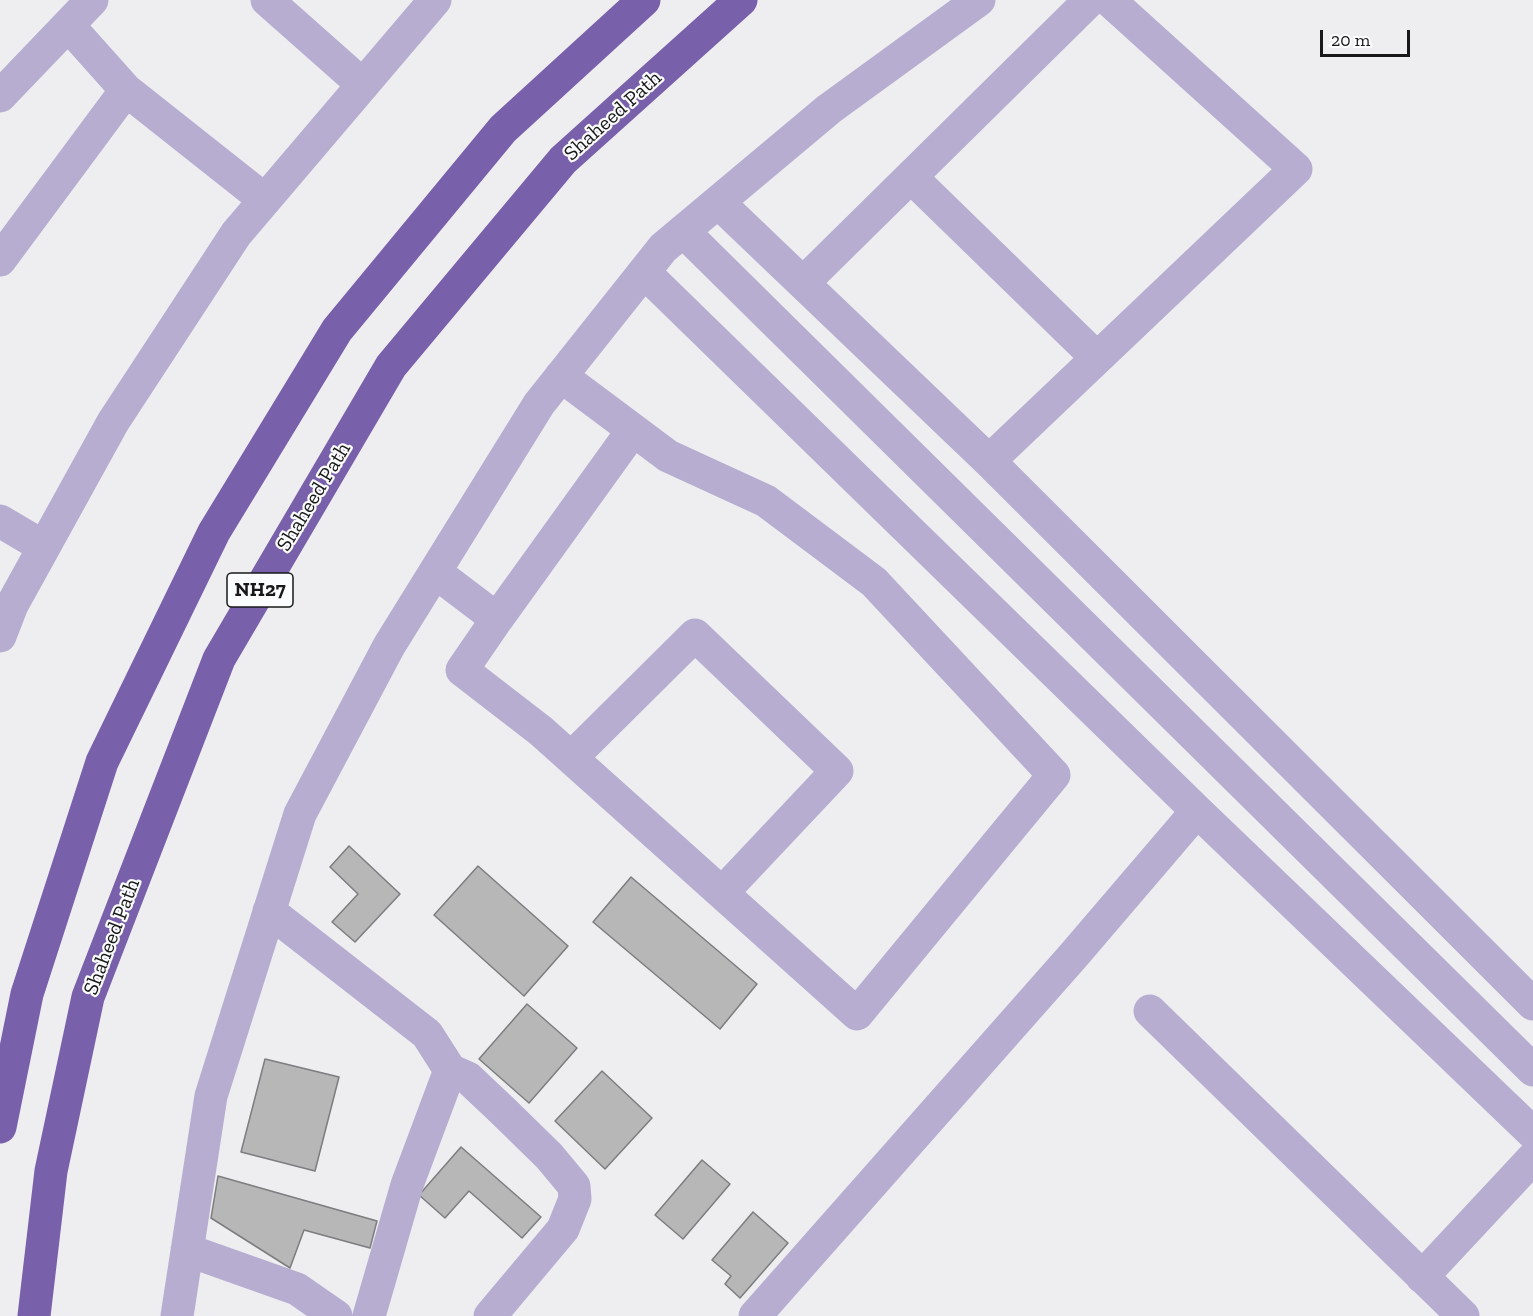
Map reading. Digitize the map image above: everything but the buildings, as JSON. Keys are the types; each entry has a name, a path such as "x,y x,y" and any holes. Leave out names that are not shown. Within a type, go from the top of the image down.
{"highway":[{"name":"NH27","path":"0,1127 27,993 102,762 214,532 337,330 502,129 645,0"},
{"name":"Shaheed Path","path":"34,1316 51,1171 88,997 219,659 392,366 563,160 741,0"}],"street":[{"path":"0,96 92,0"},
{"path":"267,0 363,85"},
{"path":"177,1316 211,1096 269,911 300,814 389,646 538,404 663,248 829,108 979,0"},
{"path":"803,284 1090,0"},
{"path":"989,461 1296,169 1109,0"},
{"path":"0,636 12,605 113,422 236,234 363,85 421,5"},
{"path":"68,26 126,90 265,200"},
{"path":"0,260 126,90"},
{"path":"911,177 1097,358"},
{"path":"718,202 989,461 1533,1004"},
{"path":"683,231 1533,1070"},
{"path":"644,272 1197,811 1533,1133"},
{"path":"561,376 668,456 766,501 874,582 1054,775 857,1014 541,731 462,670 633,430"},
{"path":"0,521 44,547"},
{"path":"435,572 497,619"},
{"path":"571,758 695,635 837,771 722,892"},
{"path":"755,1316 1073,956 1197,811"},
{"path":"269,911 427,1034 450,1070 468,1078 549,1156 574,1186 575,1199 563,1229 490,1316"},
{"path":"1150,1011 1463,1316"},
{"path":"369,1316 407,1185 450,1070"},
{"path":"1422,1277 1533,1158"},
{"path":"187,1250 297,1289 336,1316"}]}
